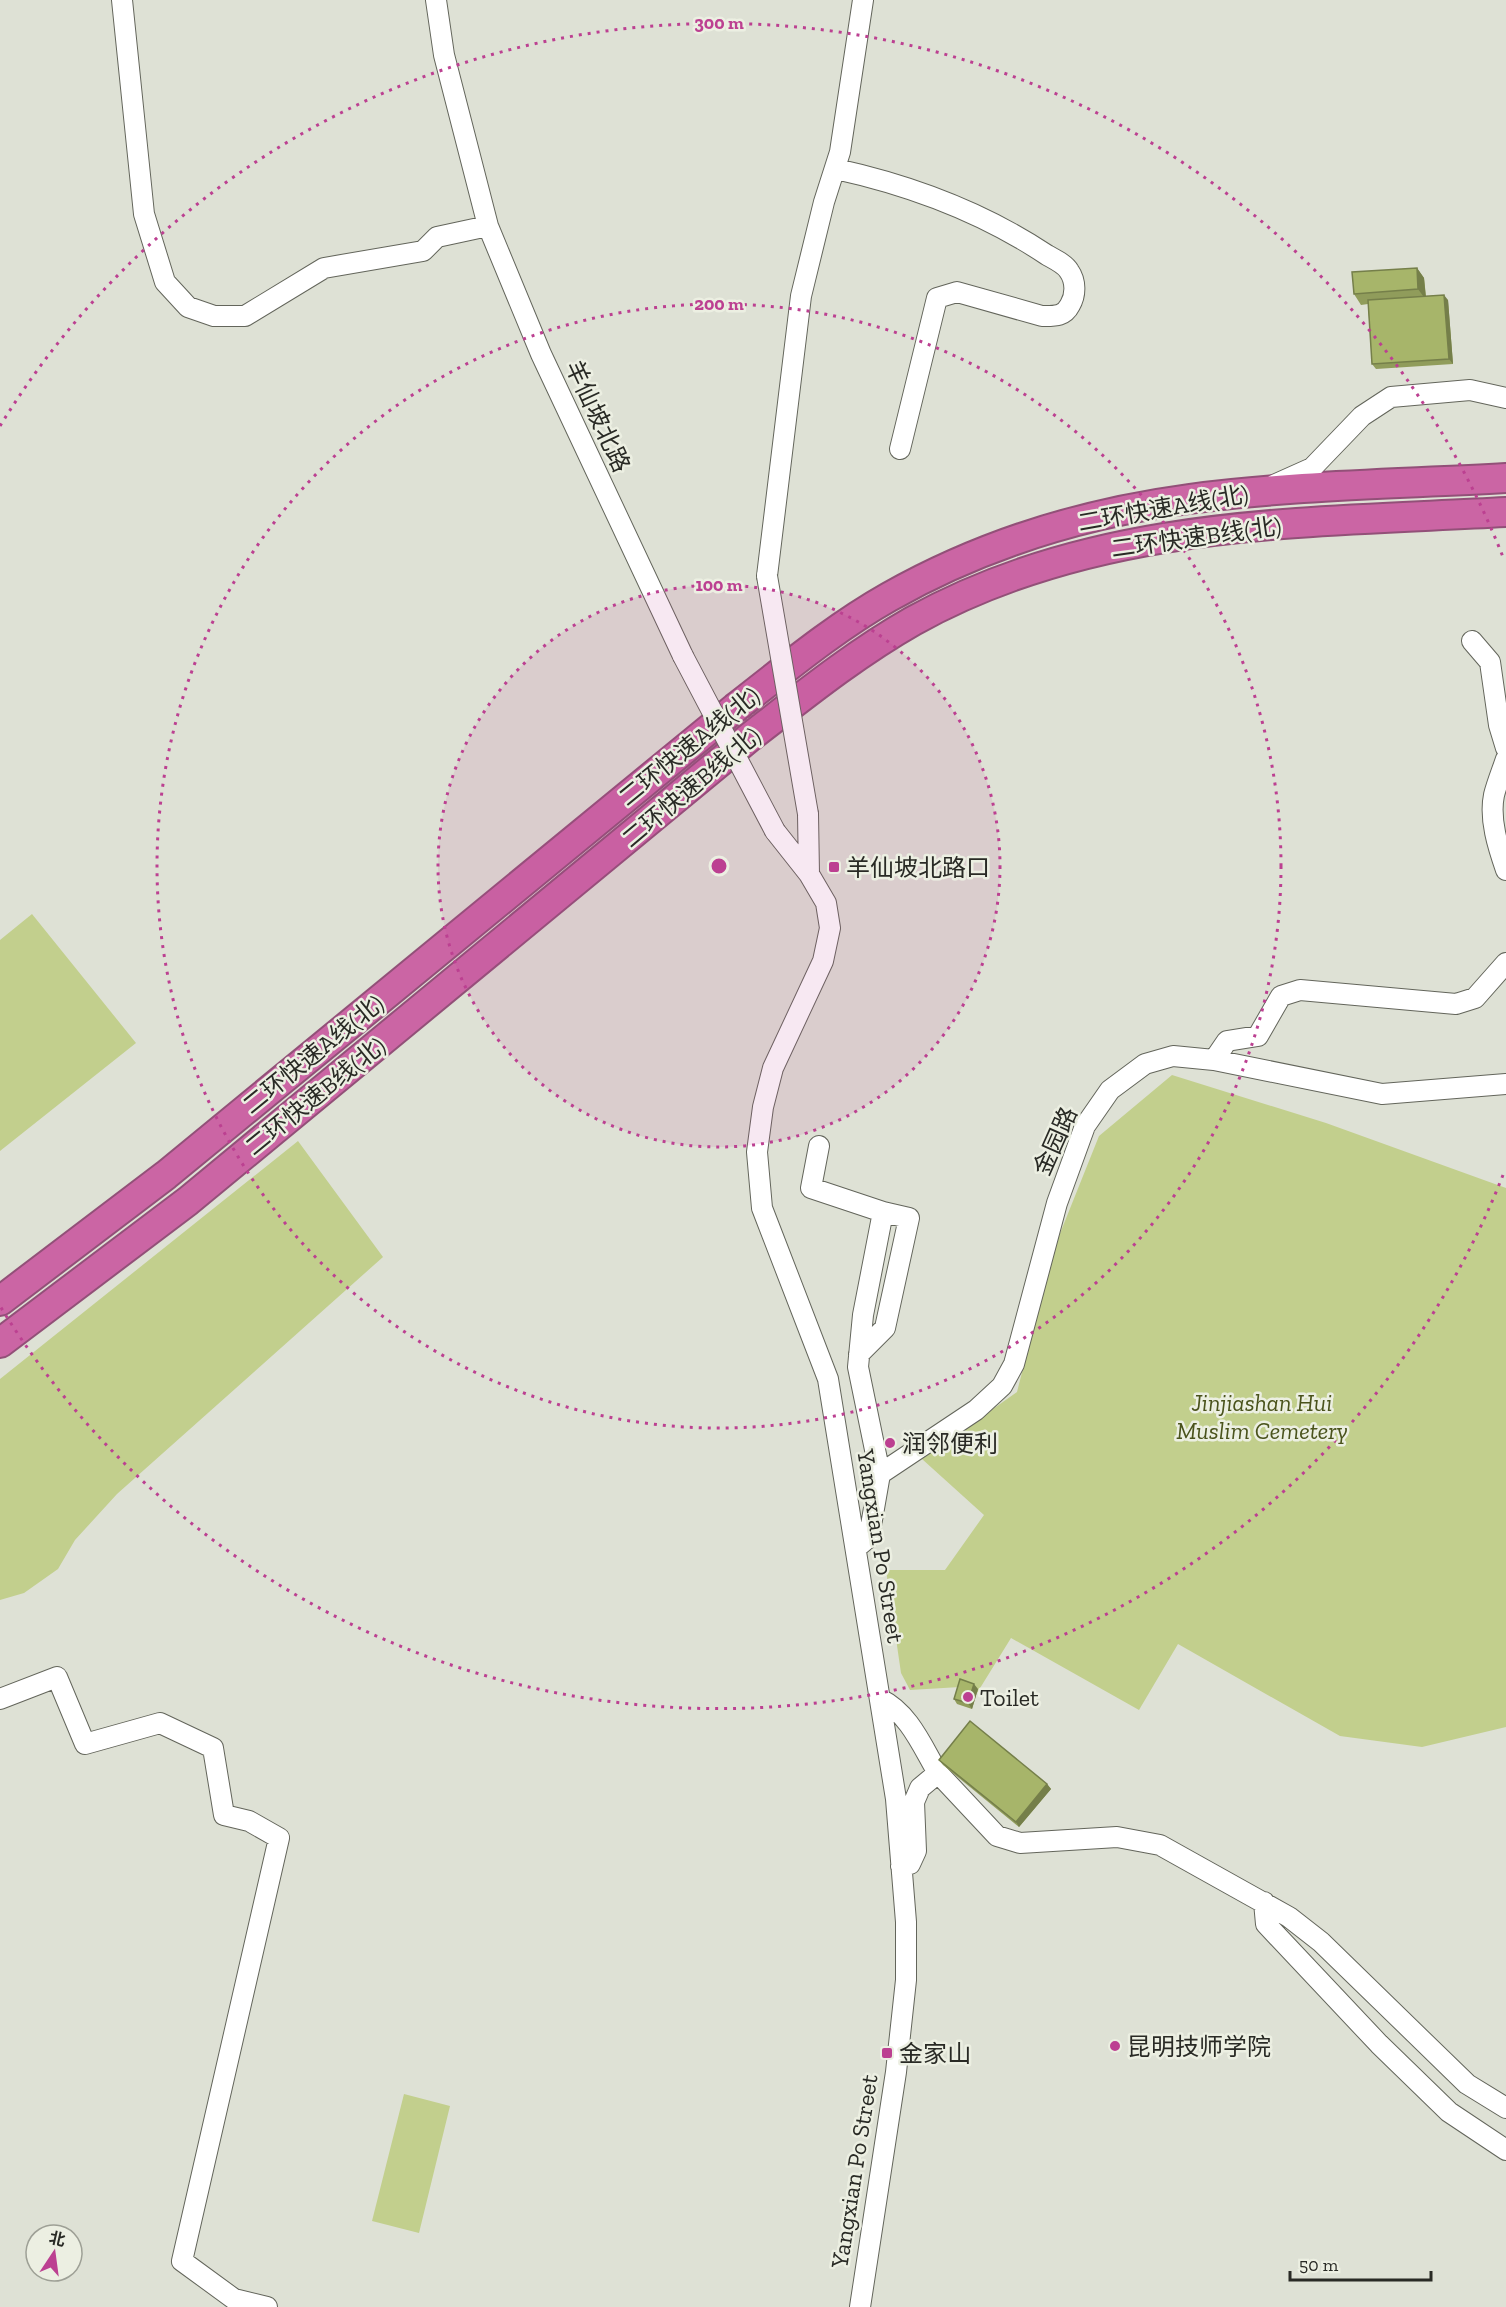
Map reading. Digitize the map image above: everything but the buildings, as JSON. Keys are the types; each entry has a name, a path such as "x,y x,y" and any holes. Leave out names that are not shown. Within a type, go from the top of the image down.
{"highway":[{"name":"二环快速A线(北)","path":"0,1301 176,1167 735,708 821,641 888,598 977,555 1043,532 1087,519 1186,499 1258,492 1506,478"},
{"name":"二环快速B线(北)","path":"0,1343 188,1201 750,737 837,670 913,621 991,585 1050,564 1115,546 1168,536 1262,525 1504,513"}],"street":[{"path":"122,0 144,214 165,282 188,307 214,315 245,316 324,268 423,251 437,237 488,226"},
{"name":"羊仙坡北路","path":"436,0 444,55 488,226 541,354 683,656 775,831"},
{"path":"809,874 808,814 767,576 801,296 824,202 836,169 863,0"},
{"path":"836,169 876,178 952,205 1019,236 1069,269 1075,283 1074,294 1066,312 1056,316 1042,316 957,292 937,298 900,449"},
{"path":"1258,492 1312,468 1362,416 1391,397 1470,390 1506,398"},
{"path":"1472,641 1490,662 1499,725 1506,748"},
{"path":"1506,759 1494,796 1494,819 1499,849 1506,870"},
{"name":"Yangxian Po Street","path":"775,831 809,874 826,903 830,928 823,961 773,1068 763,1107 757,1152 762,1208 828,1379 896,1799 906,1922 906,1980 896,2072 860,2307"},
{"path":"1214,1060 1227,1041 1258,1036 1281,996 1299,990 1456,1004 1475,998 1506,963"},
{"name":"金园路","path":"880,1474 976,1410 1002,1386 1014,1364 1057,1203 1085,1126 1110,1090 1145,1065 1173,1056 1214,1060 1382,1094 1506,1084"},
{"path":"819,1146 811,1188 883,1212 909,1218 885,1328 859,1354"},
{"path":"856,1548 869,1537 880,1474 858,1366 863,1315 883,1212"},
{"path":"0,1700 57,1677 85,1744 160,1723 213,1748 224,1815 249,1821 279,1838 182,2261 234,2299 267,2307"},
{"path":"880,1700 894,1706 905,1717 938,1773 997,1836 1020,1843 1117,1837 1160,1845 1289,1917 1321,1942 1467,2084 1506,2108"},
{"path":"901,1866 910,1864 916,1851 914,1802 920,1788 938,1773"},
{"path":"1264,1902 1266,1924 1379,2044 1449,2112 1506,2150"}],"green space":[{"path":"32,914 136,1043 0,1151 0,940"},
{"name":"Jinjiashan Hui Muslim Cemetery","path":"1172,1075 1326,1123 1506,1188 1506,1727 1422,1747 1340,1736 1178,1644 1139,1710 1011,1638 977,1693 960,1687 910,1690 901,1673 886,1570 945,1570 984,1515 922,1459 1017,1392 1053,1251 1099,1136"},
{"path":"298,1141 383,1257 117,1494 75,1540 58,1569 24,1593 0,1600 0,1379"},
{"path":"404,2094 450,2106 419,2233 372,2221"}],"place":[{"name":"羊仙坡北路口","path":"834,867"},
{"name":"润邻便利","path":"890,1443"},
{"name":"Toilet","path":"968,1697"},
{"name":"昆明技师学院","path":"1115,2046"},
{"name":"金家山","path":"887,2053"}]}
